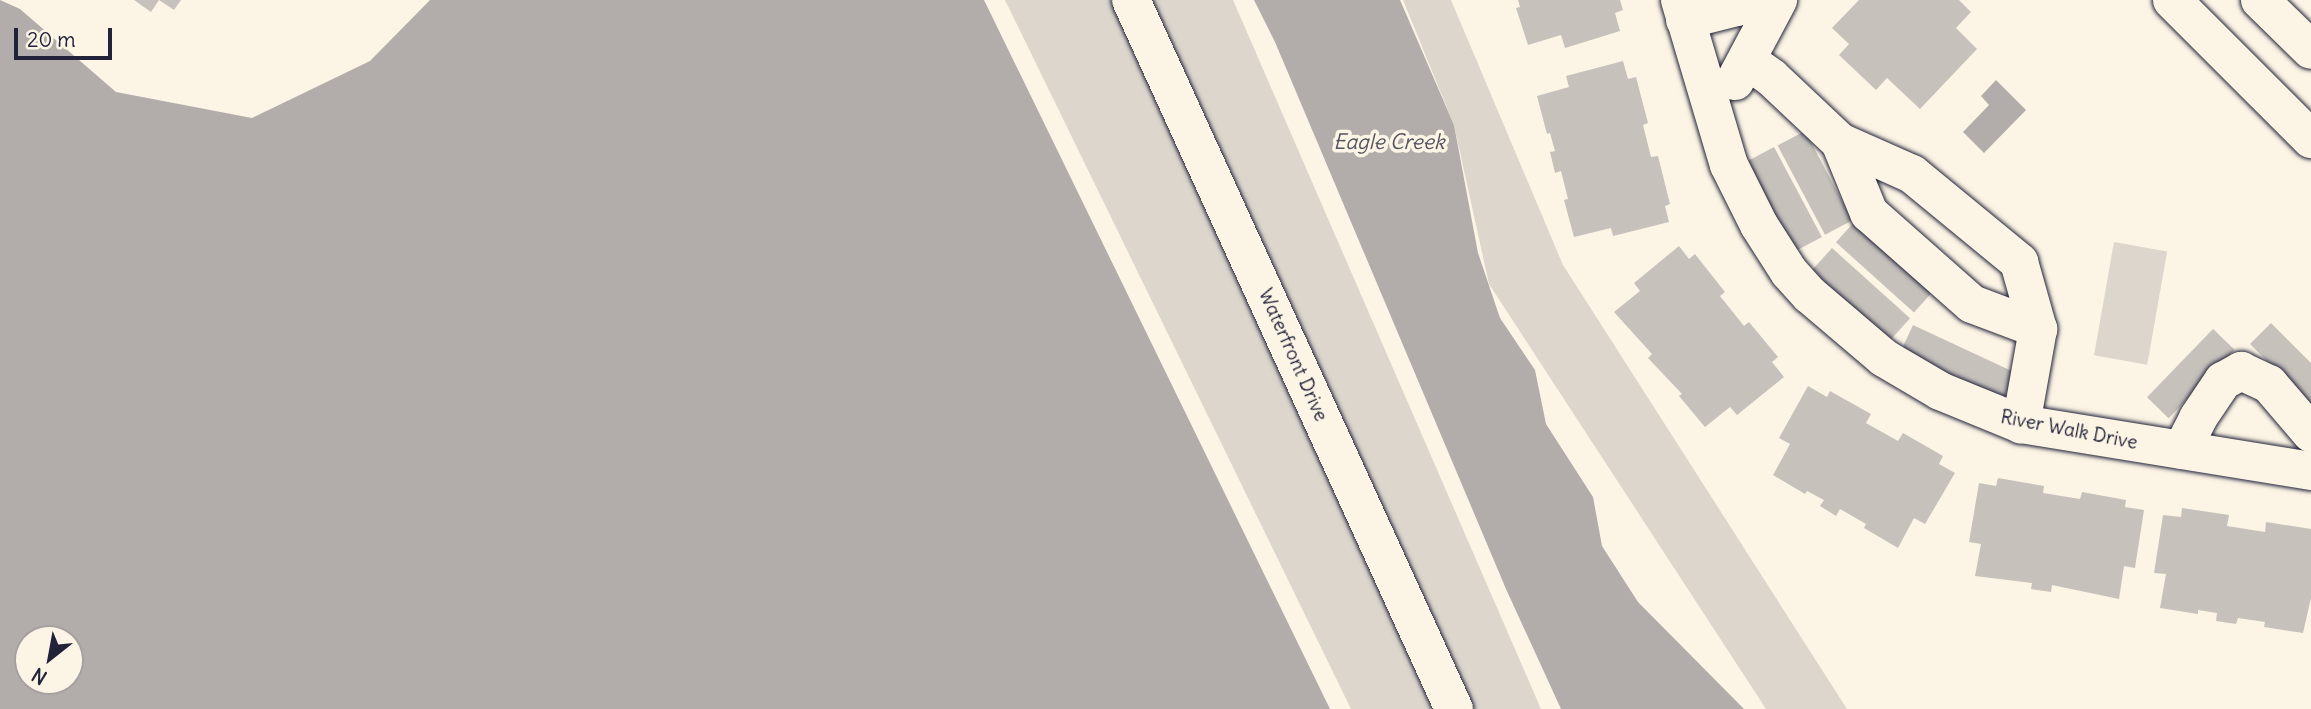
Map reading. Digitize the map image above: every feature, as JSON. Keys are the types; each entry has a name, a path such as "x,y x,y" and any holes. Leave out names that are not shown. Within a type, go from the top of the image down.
{"street":[{"name":"Waterfront Drive","path":"1131,0 1454,709"},
{"path":"1682,10 1737,7 1747,0"},
{"path":"1712,116 1748,61 1778,0"},
{"path":"2172,0 2311,139"},
{"path":"2260,0 2311,50"},
{"name":"River Walk Drive","path":"1682,10 1729,165 1759,225 1789,272 1810,295 1869,346 1911,375 1965,403 2021,424 2311,471"},
{"path":"1748,61 1772,78 1840,142 1912,174 2019,262 2038,329 2021,424"},
{"path":"1840,142 1869,213 1972,304 2038,329"},
{"path":"2182,450 2198,418 2223,381 2241,371 2269,384 2311,433"}],"shaded area":[{"path":"1005,0 1233,0 1541,709 1351,709"},
{"path":"1403,0 1451,0 1563,265 1847,709 1766,709 1489,284 1454,125"},
{"path":"2114,242 2167,251 2147,365 2094,355"}],"water":[{"path":"0,0 20,9 116,92 252,118 370,61 430,0 984,0 1330,709 0,709"},
{"name":"Eagle Creek","path":"1254,0 1400,0 1454,125 1478,253 1500,318 1535,370 1546,424 1593,497 1602,546 1638,602 1744,709 1561,709 1506,589 1275,42"},
{"path":"1996,80 2026,110 1984,153 1963,132 1989,105 1981,96"}],"building":[{"path":"134,0 159,0 151,12"},
{"path":"159,0 181,0 174,10"},
{"path":"1518,0 1620,0 1623,10 1615,13 1620,31 1565,48 1561,35 1528,45 1516,8 1520,7"},
{"path":"1859,0 1959,0 1971,12 1956,28 1977,49 1920,109 1887,78 1876,90 1839,55 1849,44 1832,28"},
{"path":"1623,61 1628,79 1636,77 1648,123 1643,125 1651,157 1658,156 1670,204 1665,206 1669,222 1613,236 1611,228 1574,237 1564,200 1568,199 1561,171 1555,173 1550,152 1555,151 1550,133 1547,134 1537,96 1569,87 1566,76"},
{"path":"1805,131 1852,220 1825,235 1778,146"},
{"path":"1774,147 1822,237 1794,252 1746,162"},
{"path":"1856,220 1934,290 1914,313 1836,242"},
{"path":"1679,246 1689,259 1695,254 1725,292 1720,296 1744,326 1749,322 1778,357 1772,362 1784,377 1737,415 1730,407 1705,427 1679,396 1682,394 1648,358 1652,354 1614,312 1640,291 1634,283"},
{"path":"1832,248 1910,318 1889,341 1811,271"},
{"path":"2271,323 2311,363 2311,405 2250,344"},
{"path":"1913,325 2015,373 2003,400 1900,352"},
{"path":"2213,329 2235,350 2169,418 2147,397"},
{"path":"1808,386 1827,397 1830,391 1871,414 1866,423 1898,441 1903,433 1943,456 1939,464 1955,473 1925,524 1914,518 1898,548 1864,528 1866,524 1840,509 1836,516 1820,506 1824,500 1807,491 1805,494 1773,475 1790,444 1779,438"},
{"path":"1998,478 2044,486 2043,493 2080,499 2082,492 2126,500 2125,507 2144,510 2135,568 2124,566 2119,599 2052,585 2051,592 2031,589 2032,583 1975,576 1981,544 1969,542 1979,483 1996,486"},
{"path":"2182,508 2229,515 2227,526 2265,532 2266,522 2311,529 2311,598 2303,633 2264,627 2265,622 2238,618 2236,624 2216,621 2217,613 2198,610 2198,614 2160,608 2166,574 2154,573 2163,515 2181,517"}]}
